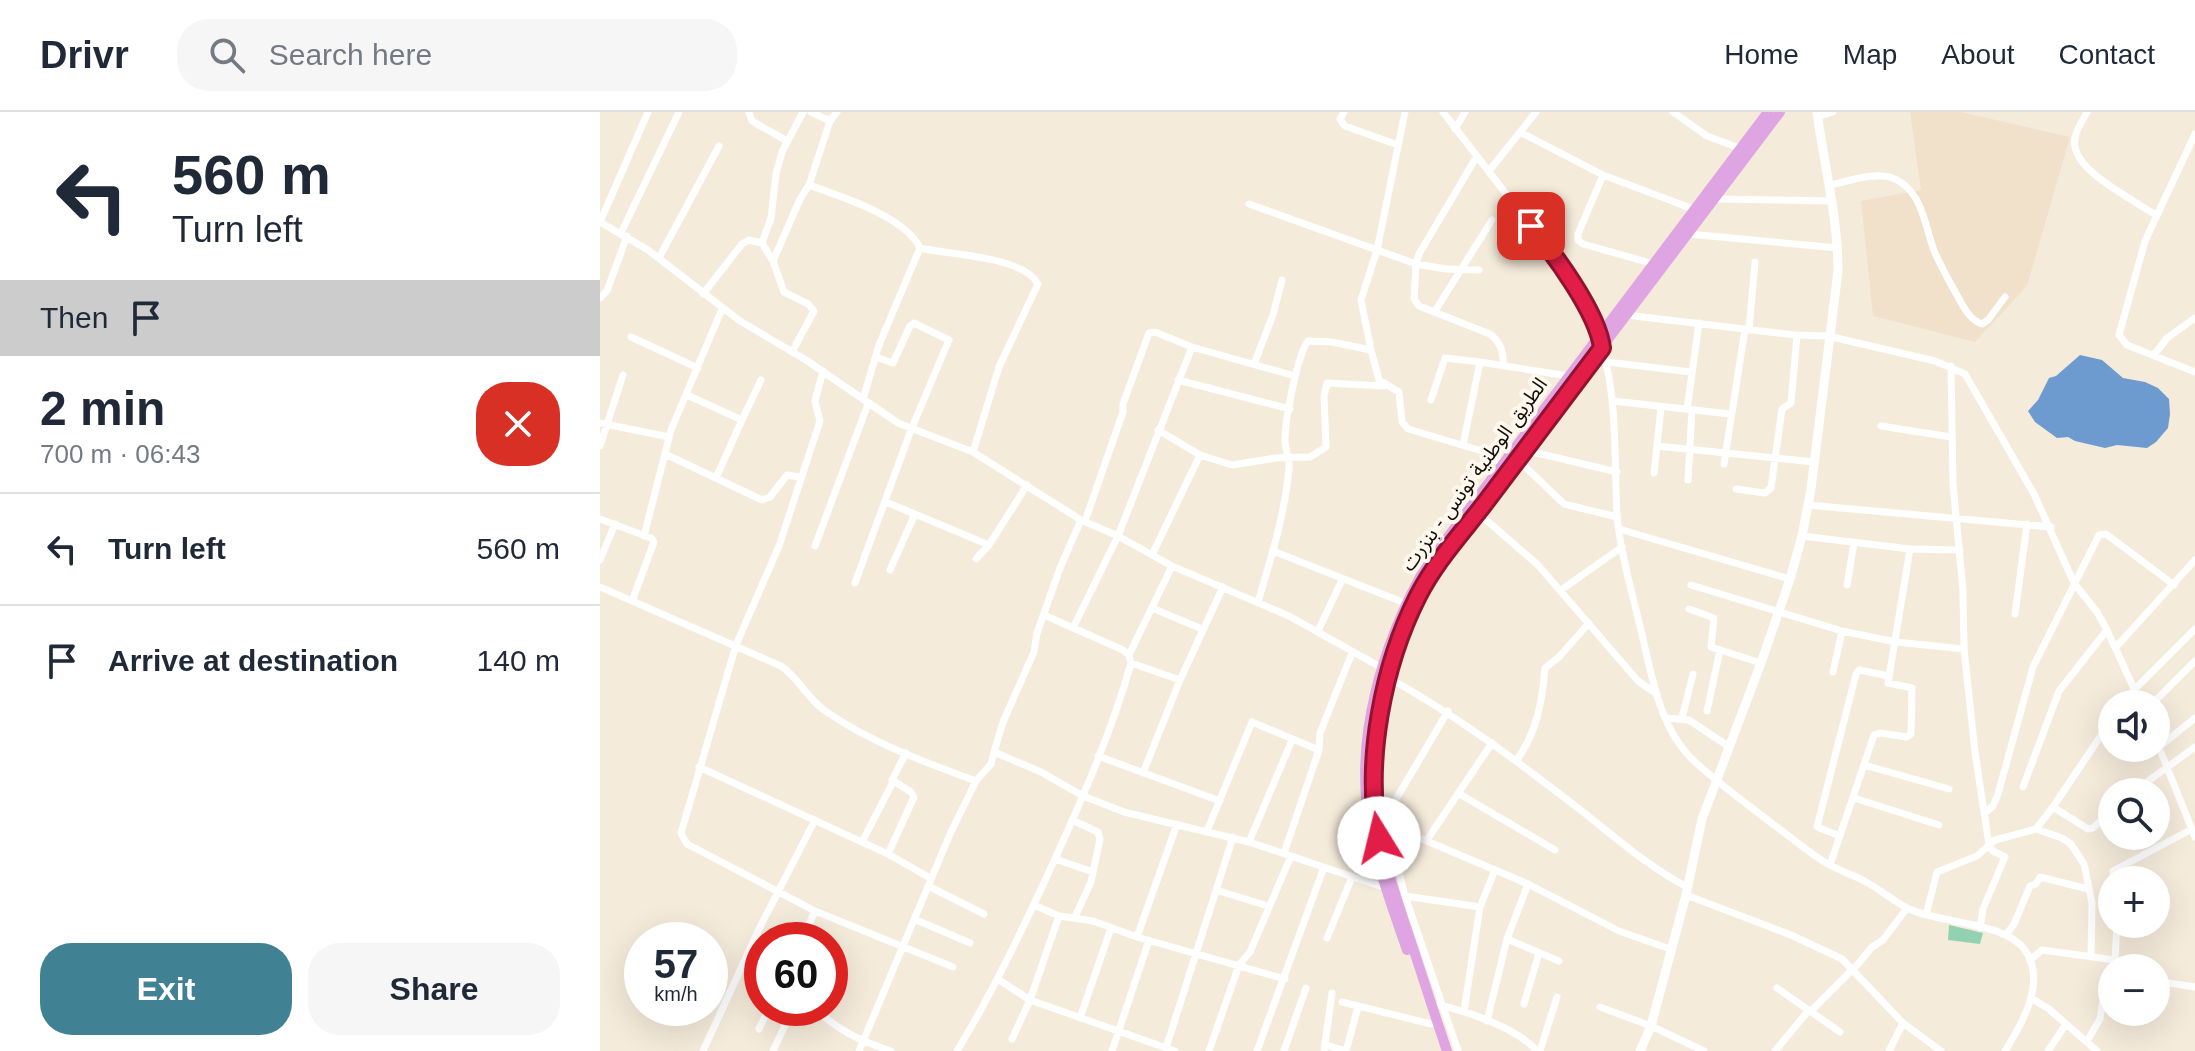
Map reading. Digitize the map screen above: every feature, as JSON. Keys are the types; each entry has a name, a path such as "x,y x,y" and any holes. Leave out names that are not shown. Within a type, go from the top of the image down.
{"main road":[{"name":"الطريق الوطنية تونس - بنزرت","path":"1446,1050 1438,1005 1369,825 1366,790 1368,747 1405,603 1426,566 1768,112"},
{"name":"الطريق الوطنية تونس - بنزرت","path":"1446,1050 1431,1024 1395,892 1373,775 1386,672 1419,593 1780,112"}],"street":[{"path":"648,112 600,222 659,258 722,309 911,430 973,452 1083,520 1172,566 1318,631 1386,672 1492,743 1686,891 1814,944 1842,959 1903,1023 1941,1051"},
{"path":"600,298 607,291 624,234 679,112"},
{"path":"739,112 748,114 756,123 787,141"},
{"path":"762,243 771,218 776,174 787,141 803,112"},
{"path":"811,112 830,121"},
{"path":"773,261 809,185 830,121 837,112"},
{"path":"1344,112 1340,119 1345,126 1398,145"},
{"path":"1405,112 1377,250 1361,300 1379,380 1399,392 1402,422 1408,429 1482,451 1504,464"},
{"path":"1443,112 1560,264 1601,334 1613,401 1617,517 1622,547 1657,694 1666,718 1692,759 1830,865 1863,880 1907,908 2006,935 2023,948 2030,960 2034,984 2017,1032 2005,1051"},
{"path":"1455,129 1465,112"},
{"path":"1489,171 1536,112"},
{"path":"1673,112 1707,136 1742,149"},
{"path":"1640,1051 1651,1026 1702,819 1761,663 1802,536 1838,271 1832,201 1816,114 1833,112"},
{"path":"2087,112 2074,140 2077,154 2092,172 2156,215"},
{"path":"1520,132 1603,175 1696,210"},
{"path":"2195,134 2156,215 2136,267 2119,335 2127,345 2195,372"},
{"path":"659,258 719,146"},
{"path":"1477,156 1416,264 1415,301 1419,306 1490,334 1504,354 1503,366"},
{"path":"1603,175 1578,240 1654,264"},
{"path":"1829,185 1877,176 1888,176 1898,182 1917,199 1936,256 1975,321 1985,323 2005,297"},
{"path":"809,185 863,204 904,230 920,248 876,357 866,401 815,546"},
{"path":"1715,199 1832,201"},
{"path":"1249,204 1416,264 1479,270"},
{"path":"1435,311 1492,220"},
{"path":"1688,234 1838,248"},
{"path":"703,294 742,244 749,240 762,243 773,261 784,292 808,304 814,311 792,352"},
{"path":"920,248 991,258 1029,275 1038,284 999,367 973,452"},
{"path":"1724,464 1755,262"},
{"path":"1254,364 1273,315 1282,280"},
{"path":"644,536 669,437 722,309"},
{"path":"1626,315 1828,336 1951,366 1971,381 2051,527 2074,583 2097,612 2135,689 2194,630"},
{"path":"2154,355 2167,338 2195,318"},
{"path":"855,583 911,430 949,338 914,323 893,363 876,357"},
{"path":"1688,480 1691,372 1699,323"},
{"path":"859,1051 929,882 976,781 991,764 1003,722 1034,652 1037,633 1065,555 1083,520 1149,333 1155,332 1192,347 1295,376"},
{"path":"1736,489 1767,493 1771,488 1782,409 1791,403 1797,335"},
{"path":"631,337 698,368"},
{"path":"1258,602 1283,509 1289,459 1285,438 1302,351 1308,341 1371,350"},
{"path":"1073,628 1118,536 1192,347"},
{"path":"1431,400 1445,358 1568,376"},
{"path":"1463,445 1480,362"},
{"path":"1607,362 1691,372"},
{"path":"1951,366 1955,517 1975,752 1989,845 2005,857 1983,909 1980,928"},
{"path":"823,371 816,391 820,421 779,546 736,645 681,828 684,840 815,911 953,967"},
{"path":"600,446 603,423 623,375"},
{"path":"716,478 761,380"},
{"path":"1178,380 1290,409"},
{"path":"1158,430 1200,455 1232,465 1276,458 1310,457 1326,447 1324,397 1327,383 1386,386"},
{"path":"687,395 742,420"},
{"path":"1613,401 1730,414"},
{"path":"1654,473 1661,408"},
{"path":"603,423 669,437"},
{"path":"1881,426 1951,437"},
{"path":"1657,446 1814,462"},
{"path":"665,454 762,500 770,497 787,475 800,477"},
{"path":"1152,555 1200,455"},
{"path":"1521,455 1617,472"},
{"path":"1521,455 1564,504 1617,517"},
{"path":"976,559 989,545 1027,485"},
{"path":"886,502 989,545"},
{"path":"1808,505 2051,527"},
{"path":"1477,512 1538,565 1638,681 1657,694"},
{"path":"890,570 915,514"},
{"path":"600,519 653,540 632,601"},
{"path":"601,557 615,524"},
{"path":"2015,614 2027,524"},
{"path":"1619,529 1790,579"},
{"path":"1986,812 1993,806 1998,794 2033,667 2099,535 2104,533 2174,585"},
{"path":"1802,536 1910,549 1960,550"},
{"path":"1847,585 1854,543"},
{"path":"1561,590 1622,547"},
{"path":"1830,865 1874,735 1907,737 1911,734 1912,688 1888,684 1910,549"},
{"path":"1273,551 1405,603"},
{"path":"2116,647 2195,560"},
{"path":"957,1051 999,980 1083,796 1130,659 1172,566"},
{"path":"1318,631 1342,580"},
{"path":"1691,585 1842,631 1896,642 1964,649"},
{"path":"600,587 736,645 792,673 822,708 866,736 976,781"},
{"path":"1143,773 1180,680 1223,587"},
{"path":"1152,608 1202,629"},
{"path":"1689,609 1714,618 1711,647 1761,663"},
{"path":"1044,615 1130,659 1180,680"},
{"path":"1516,761 1528,744 1538,718 1545,668 1589,623"},
{"path":"2023,787 2059,691 2107,630"},
{"path":"1833,672 1842,631"},
{"path":"1707,711 1720,650"},
{"path":"1209,1051 1239,965 1250,952 1287,854 1319,750 1320,733 1352,653"},
{"path":"2166,690 2195,661"},
{"path":"1840,836 1817,827 1856,674 1859,670 1889,676"},
{"path":"1682,718 1693,674"},
{"path":"1448,711 1382,826 1427,840 1528,884 1594,920 1670,949"},
{"path":"1666,718 1682,718 1728,746"},
{"path":"2170,734 2195,718"},
{"path":"1207,831 1252,722 1319,750"},
{"path":"1249,842 1292,740"},
{"path":"2036,829 2098,740"},
{"path":"1427,840 1492,743"},
{"path":"2151,778 2195,747"},
{"path":"994,752 1041,772 1083,796 1124,812 1233,837 1395,892 1480,907"},
{"path":"862,842 906,753"},
{"path":"1098,756 1220,801"},
{"path":"2122,866 2193,826 2165,762"},
{"path":"1864,765 1949,789"},
{"path":"699,767 888,854 984,914"},
{"path":"888,854 914,797 893,782"},
{"path":"1458,793 1555,850"},
{"path":"1854,798 1939,825"},
{"path":"2053,807 2088,829 2098,823"},
{"path":"703,1051 815,820"},
{"path":"1072,820 1094,829 1100,835 1093,872 1075,917"},
{"path":"1137,937 1177,824"},
{"path":"1926,915 1937,872 1977,856 1995,840 2036,829 2066,840 2084,864 2094,920 2091,957"},
{"path":"1166,1048 1233,837"},
{"path":"1055,859 1093,872"},
{"path":"1257,1051 1324,867"},
{"path":"1464,1011 1480,907 1495,870"},
{"path":"1327,938 1352,877"},
{"path":"2006,935 2030,886 2036,884 2040,877 2088,889"},
{"path":"1487,1021 1507,939 1528,884"},
{"path":"1216,890 1268,906"},
{"path":"1034,905 1059,916 1075,917 1285,979"},
{"path":"1775,1051 1810,1010 1872,947 1883,940 1907,908"},
{"path":"810,922 815,911"},
{"path":"1012,1039 1030,1000 1059,916"},
{"path":"914,919 970,943"},
{"path":"1080,1018 1111,928"},
{"path":"1507,939 1559,961"},
{"path":"1112,1051 1149,940"},
{"path":"2030,960 2042,950 2098,959"},
{"path":"1524,1004 1539,953"},
{"path":"999,980 1030,1000 1175,1051"},
{"path":"2170,983 2195,987"},
{"path":"1284,1051 1306,988"},
{"path":"1777,988 1840,1032"},
{"path":"1332,993 1325,1048 1346,1051 1358,1007"},
{"path":"1438,1005 1487,1021 1524,1039 1536,1050 1557,997"},
{"path":"2031,998 2087,1041 2093,1050"},
{"path":"1342,1002 1431,1024"},
{"path":"1600,1007 1704,1051"},
{"path":"2087,1041 2098,1022"},
{"path":"1889,1051 1903,1023"},
{"path":"2048,1051 2066,1024"},
{"path":"773,1051 785,1026"},
{"path":"834,1026 863,1042 891,1051"}],"shaded area":[{"path":"1910,112 1961,112 2070,137 2027,286 1975,342 1873,316 1861,201 1921,190"}],"green space":[{"path":"1949,925 1983,933 1980,944 1948,940"}],"water":[{"path":"2080,355 2102,360 2123,378 2145,382 2158,388 2169,399 2168,428 2156,442 2147,448 2117,445 2105,448 2068,437 2057,438 2035,422 2028,411 2038,400 2049,378 2056,376"}],"route":[{"path":"1379,838 1373,775 1380,716 1387,677 1419,593 1602,348 1601,334 1573,285 1531,226"}]}
